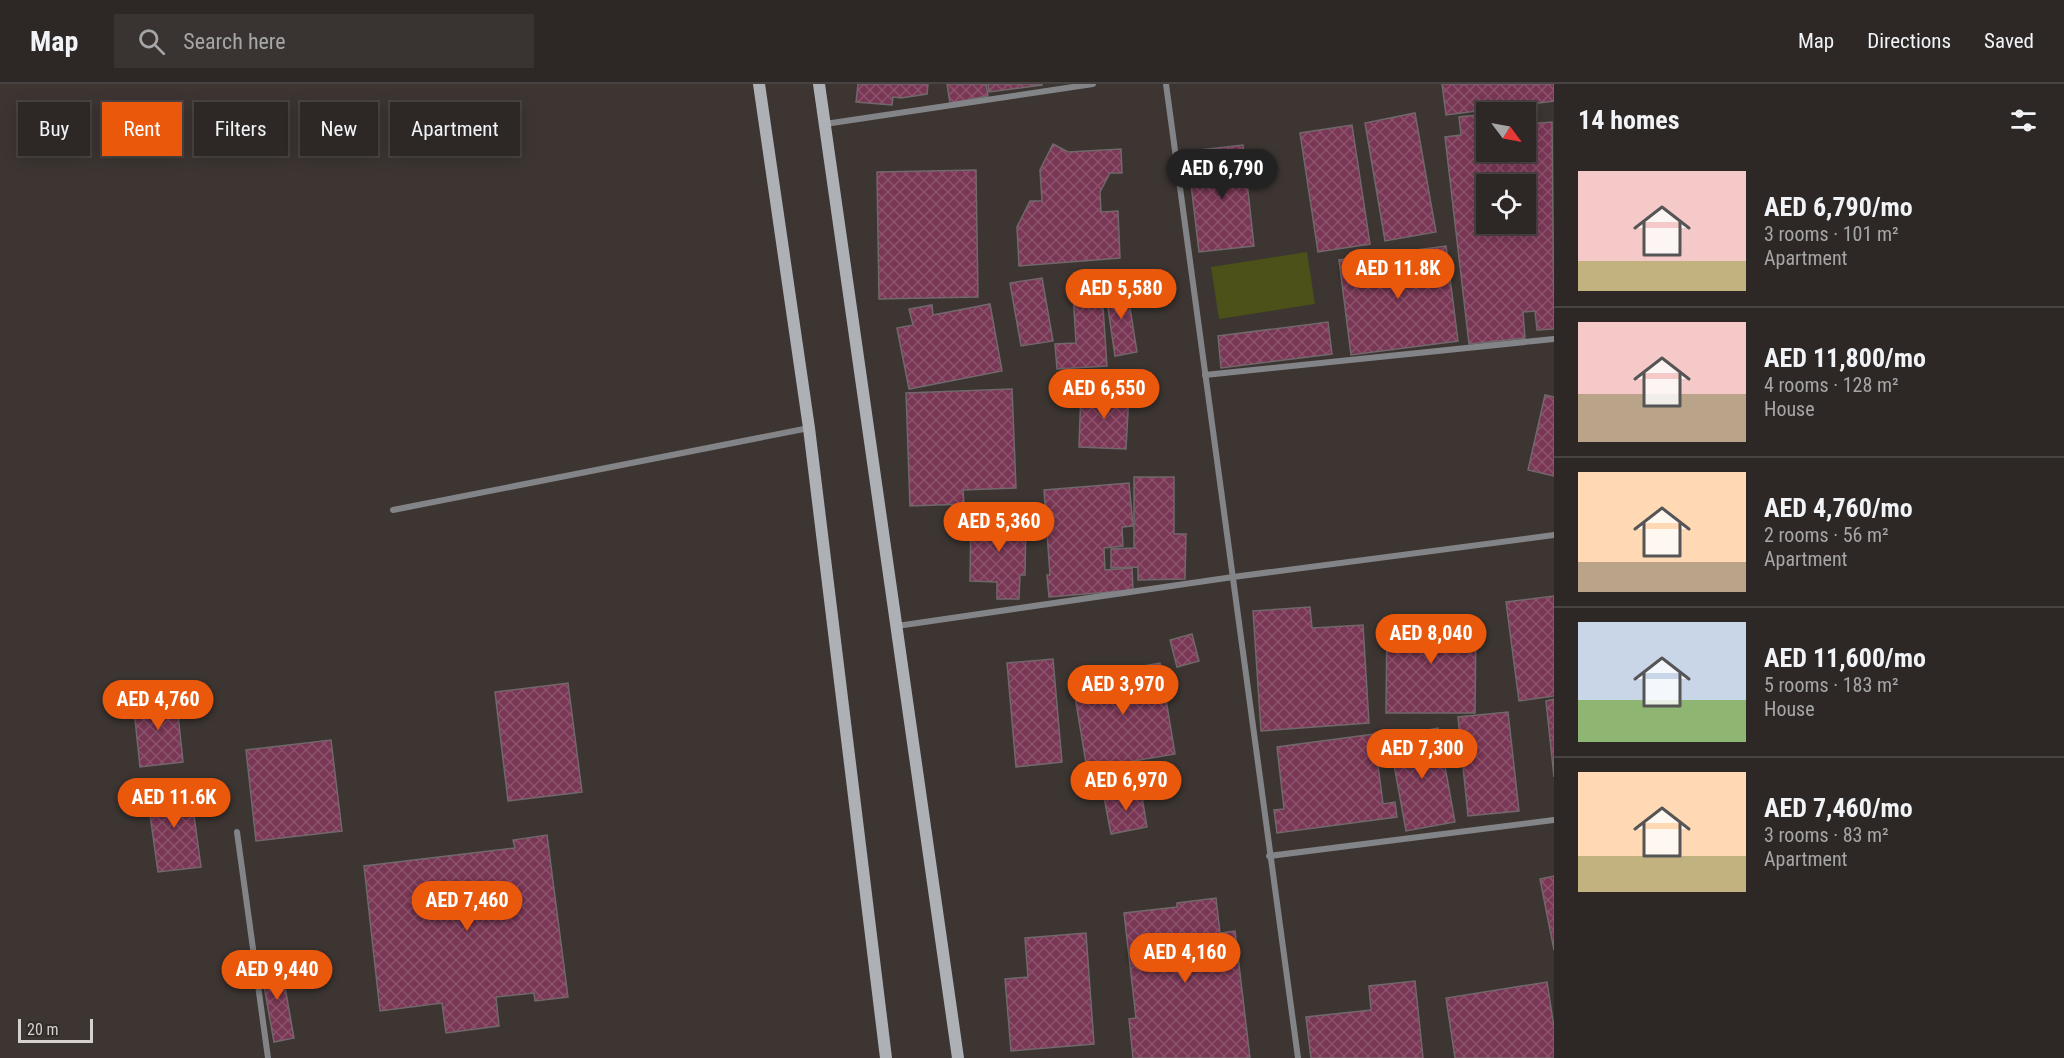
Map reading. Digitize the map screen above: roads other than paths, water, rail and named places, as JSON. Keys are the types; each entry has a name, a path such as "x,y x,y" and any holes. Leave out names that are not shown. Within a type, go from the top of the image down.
{"street":[{"path":"759,84 810,428 886,1058"},
{"path":"819,84 958,1058"},
{"path":"825,123 1093,84"},
{"path":"1166,84 1298,1058"},
{"path":"1205,375 1554,339"},
{"path":"393,510 810,428"},
{"path":"897,626 1233,577 1554,534"},
{"path":"1269,856 1554,820"},
{"path":"237,832 268,1058"}]}
